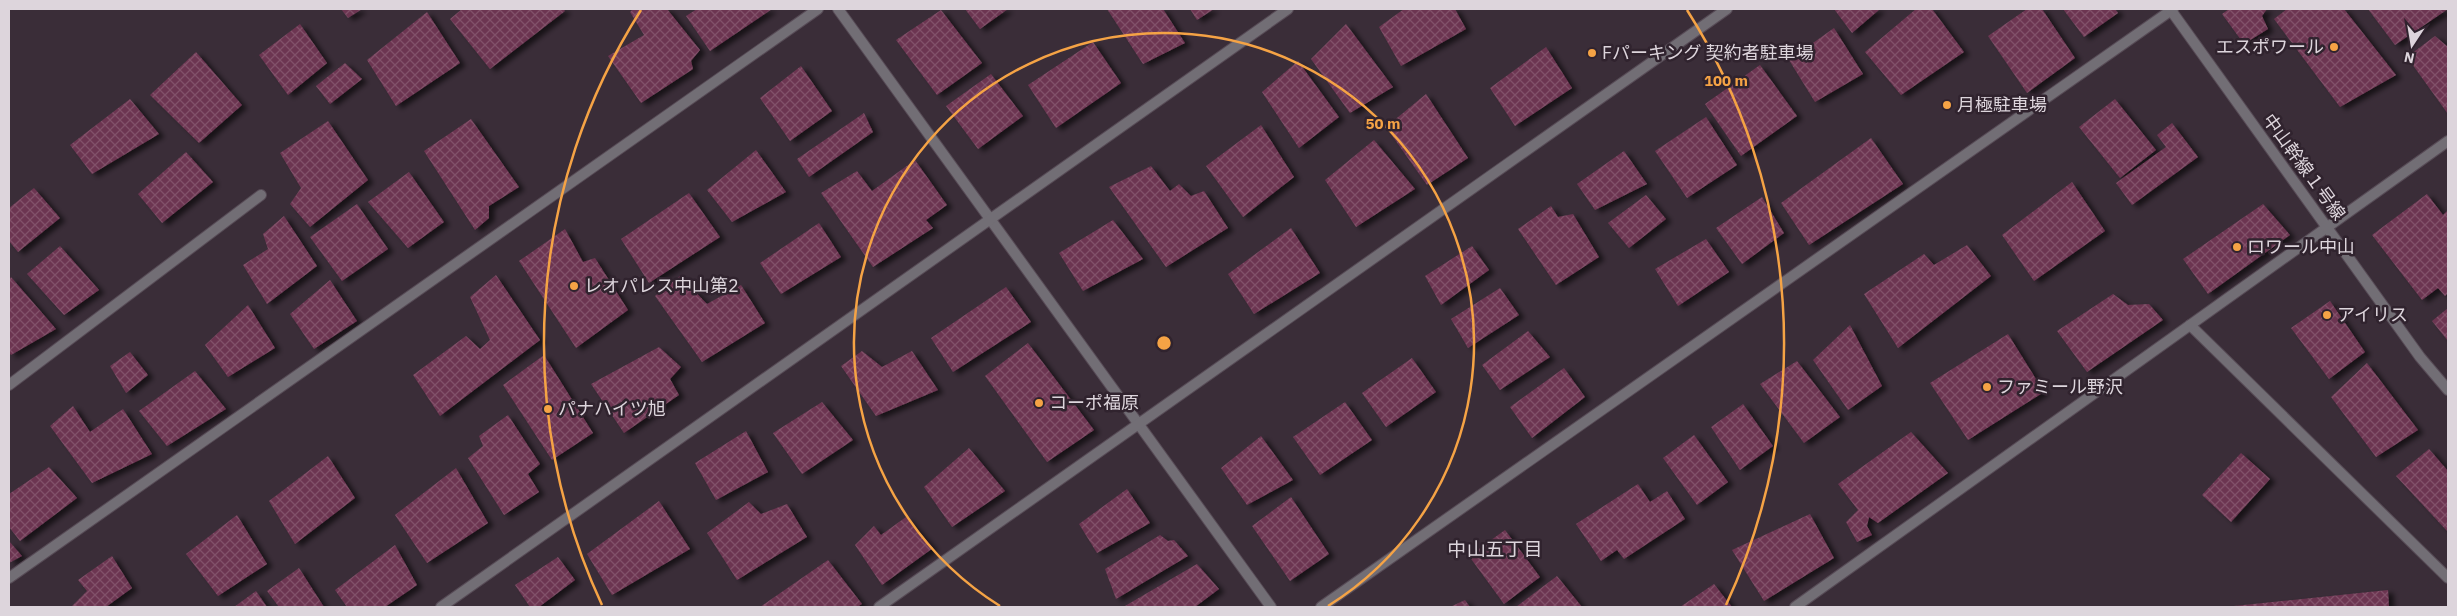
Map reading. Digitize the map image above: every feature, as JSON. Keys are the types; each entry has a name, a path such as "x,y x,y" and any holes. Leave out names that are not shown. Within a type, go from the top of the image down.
{"street":[{"path":"9,578 818,9"},
{"path":"838,9 1271,607"},
{"path":"441,607 1288,9"},
{"path":"879,607 1727,9"},
{"path":"1321,607 2171,9"},
{"name":"中山幹線１号線","path":"2171,9 2420,357 2448,390"},
{"path":"1795,607 2448,141"},
{"path":"9,384 261,195"},
{"path":"2190,325 2448,578"}],"building":[{"path":"341,9 362,9 348,18"},
{"path":"462,9 563,9 565,11 490,69 450,19"},
{"path":"633,9 667,9 700,50 691,61 693,69 641,103 608,56 644,35 630,12"},
{"path":"697,9 772,9 710,51 686,16"},
{"path":"965,9 1008,9 980,29"},
{"path":"1107,9 1163,9 1185,43 1143,64"},
{"path":"1190,9 1214,9 1197,20"},
{"path":"1404,9 1455,9 1466,29 1401,66 1379,27"},
{"path":"1834,9 1880,9 1852,33"},
{"path":"1916,9 1932,9 1964,52 1901,95 1865,52"},
{"path":"2027,9 2042,9 2075,58 2027,93 1988,36"},
{"path":"2063,9 2115,9 2118,13 2084,37"},
{"path":"2229,9 2267,9 2262,16 2268,29 2244,44 2222,14"},
{"name":"エスポワール","path":"2287,9 2344,9 2396,75 2340,107 2274,19"},
{"path":"2368,9 2448,9 2395,45"},
{"path":"941,10 982,63 937,95 896,40"},
{"path":"427,12 460,63 396,106 367,60"},
{"path":"300,24 327,63 288,95 259,55"},
{"path":"1346,24 1393,87 1350,113 1311,59"},
{"path":"1834,28 1863,74 1815,102 1789,60"},
{"path":"2435,36 2448,47 2448,114 2407,57"},
{"path":"1093,42 1121,83 1056,128 1028,85"},
{"path":"1546,47 1572,88 1515,126 1490,88"},
{"path":"196,52 242,105 199,143 150,95"},
{"path":"1298,61 1339,117 1299,148 1262,92"},
{"path":"345,63 362,79 330,104 316,86"},
{"path":"1760,65 1797,116 1741,156 1705,104"},
{"path":"801,66 832,111 790,141 760,98"},
{"path":"991,74 1023,116 978,149 946,106"},
{"path":"1426,94 1468,158 1427,185 1386,127"},
{"path":"130,99 159,134 92,174 70,145"},
{"path":"2115,99 2156,150 2120,178 2079,127"},
{"path":"864,113 873,132 809,177 797,159"},
{"path":"1706,117 1737,165 1687,198 1655,151"},
{"path":"471,119 519,187 489,206 489,218 475,230 424,151"},
{"path":"328,121 368,180 310,227 290,204 301,188 280,153"},
{"path":"2172,123 2198,157 2132,205 2116,183 2166,147 2157,135"},
{"path":"1261,125 1294,177 1243,217 1206,166"},
{"path":"1871,138 1903,184 1809,245 1781,203"},
{"path":"1374,140 1415,189 1356,227 1325,180"},
{"path":"756,150 786,192 732,222 707,190"},
{"path":"1624,151 1647,184 1595,210 1577,184"},
{"path":"186,152 213,182 162,223 138,194"},
{"path":"915,160 947,205 926,220 933,228 873,267 821,193 857,171 872,191"},
{"path":"1151,166 1170,191 1179,184 1191,196 1204,191 1228,228 1166,267 1109,187"},
{"path":"409,172 444,222 408,248 368,202"},
{"path":"2072,182 2105,231 2034,281 2002,235"},
{"path":"34,188 60,218 18,252 9,241 9,208"},
{"path":"689,193 720,237 649,283 621,239"},
{"path":"2427,194 2443,215 2448,210 2448,293 2445,296 2438,288 2422,300 2372,235"},
{"path":"1646,195 1666,219 1629,248 1608,223"},
{"path":"1762,197 1784,233 1742,264 1716,228"},
{"path":"357,204 388,249 342,281 310,237"},
{"name":"ロワール中山","path":"2263,204 2290,235 2208,294 2183,259"},
{"path":"1551,206 1558,217 1573,214 1599,257 1556,285 1518,229"},
{"path":"284,216 317,266 267,304 243,265 268,249 263,234"},
{"path":"1113,220 1143,259 1083,291 1059,253"},
{"path":"819,223 841,257 781,294 760,263"},
{"path":"1291,228 1320,273 1254,314 1228,274"},
{"name":"レオパレス中山第2","path":"565,229 583,262 595,258 628,310 576,348 519,261"},
{"path":"1706,239 1729,272 1678,306 1655,269"},
{"path":"1967,245 1991,276 1898,348 1864,294 1924,254 1934,265"},
{"path":"60,246 99,290 64,315 27,274"},
{"path":"1472,246 1489,270 1441,305 1425,276"},
{"path":"496,275 540,340 440,416 413,375 466,336 480,349 490,340 470,297"},
{"path":"680,276 707,304 741,285 765,323 702,362 655,296"},
{"path":"11,277 56,329 11,355 9,352 9,280"},
{"path":"330,280 357,321 314,349 290,314"},
{"path":"1006,287 1031,322 953,372 931,338"},
{"path":"1500,288 1519,315 1468,348 1451,319"},
{"path":"2113,294 2128,305 2149,304 2163,320 2087,372 2057,331"},
{"path":"2330,301 2365,352 2329,379 2291,328"},
{"path":"248,305 275,348 228,377 205,345"},
{"path":"2448,308 2448,341 2432,321"},
{"path":"1850,325 1882,386 1848,410 1813,360"},
{"path":"1528,331 1550,357 1500,390 1482,365"},
{"name":"ファミール野沢","path":"2008,334 2044,392 1968,440 1930,383"},
{"name":"コーポ福原","path":"1028,343 1094,430 1047,462 985,376"},
{"path":"659,347 681,367 670,379 679,395 624,433 591,384"},
{"path":"862,351 882,367 912,351 938,390 876,416 841,366"},
{"path":"130,352 148,375 126,393 110,366"},
{"name":"パナハイツ旭","path":"544,355 593,433 552,460 503,385"},
{"path":"1412,358 1436,392 1386,427 1362,393"},
{"path":"1797,361 1840,417 1804,443 1760,384"},
{"path":"2367,363 2418,430 2376,457 2331,397"},
{"path":"1564,368 1585,397 1532,438 1510,407"},
{"path":"195,371 226,409 167,446 139,411"},
{"path":"822,402 853,440 802,474 773,433"},
{"path":"1345,402 1372,440 1320,475 1293,437"},
{"path":"1743,404 1773,446 1740,470 1711,427"},
{"path":"73,406 90,432 123,409 152,454 92,483 50,426"},
{"path":"508,415 540,464 528,474 539,492 504,515 468,458 483,446 479,436"},
{"path":"746,431 768,472 716,500 695,463"},
{"path":"1911,432 1948,473 1878,523 1869,517 1867,526 1872,535 1857,542 1846,522 1858,510 1838,484"},
{"path":"1694,435 1728,482 1697,505 1663,458"},
{"path":"1261,436 1293,480 1247,505 1221,468"},
{"path":"969,448 1005,491 952,527 924,487"},
{"path":"2429,449 2448,471 2448,532 2396,476"},
{"path":"2241,453 2270,479 2231,522 2202,495"},
{"path":"328,456 355,498 295,544 269,501"},
{"path":"49,467 77,498 20,541 9,527 9,494"},
{"path":"456,468 488,523 427,563 395,515"},
{"path":"1638,484 1650,502 1667,491 1685,519 1624,559 1617,550 1601,561 1576,524"},
{"path":"1127,489 1150,523 1097,553 1079,524"},
{"path":"1291,497 1329,554 1290,581 1252,526"},
{"path":"659,501 690,549 612,595 587,554"},
{"path":"749,502 761,514 787,504 807,537 737,580 707,533"},
{"path":"1810,514 1834,558 1764,601 1732,550"},
{"path":"237,515 267,564 218,596 186,554"},
{"path":"906,517 933,548 882,585 855,545 874,526 881,535"},
{"path":"1505,530 1540,577 1504,604 1469,556"},
{"path":"1160,535 1168,541 1174,540 1188,556 1116,599 1105,569"},
{"path":"9,541 22,556 9,563"},
{"path":"395,545 417,585 385,607 347,607 335,590"},
{"path":"112,556 132,588 106,607 71,607 87,591 78,580"},
{"path":"558,557 575,580 539,607 530,607 515,585"},
{"path":"828,560 862,604 857,607 760,607"},
{"path":"1197,564 1219,589 1195,607 1125,606"},
{"path":"299,568 324,607 279,607 267,591"},
{"path":"1557,576 1582,607 1516,607"},
{"path":"1714,584 1732,607 1680,607"},
{"path":"2388,590 2389,607 2234,607 2234,606"},
{"path":"256,591 267,607 234,607"},
{"path":"1465,600 1470,607 1450,607"}],"place":[{"name":"エスポワール","path":"2334,47"},
{"name":"Fパーキング 契約者駐車場","path":"1592,53"},
{"name":"月極駐車場","path":"1947,105"},
{"name":"ロワール中山","path":"2237,247"},
{"name":"レオパレス中山第2","path":"574,286"},
{"name":"アイリス","path":"2327,315"},
{"name":"ファミール野沢","path":"1987,387"},
{"name":"コーポ福原","path":"1039,403"},
{"name":"パナハイツ旭","path":"548,409"}],"district":[{"name":"中山五丁目","path":"1495,549"}]}
